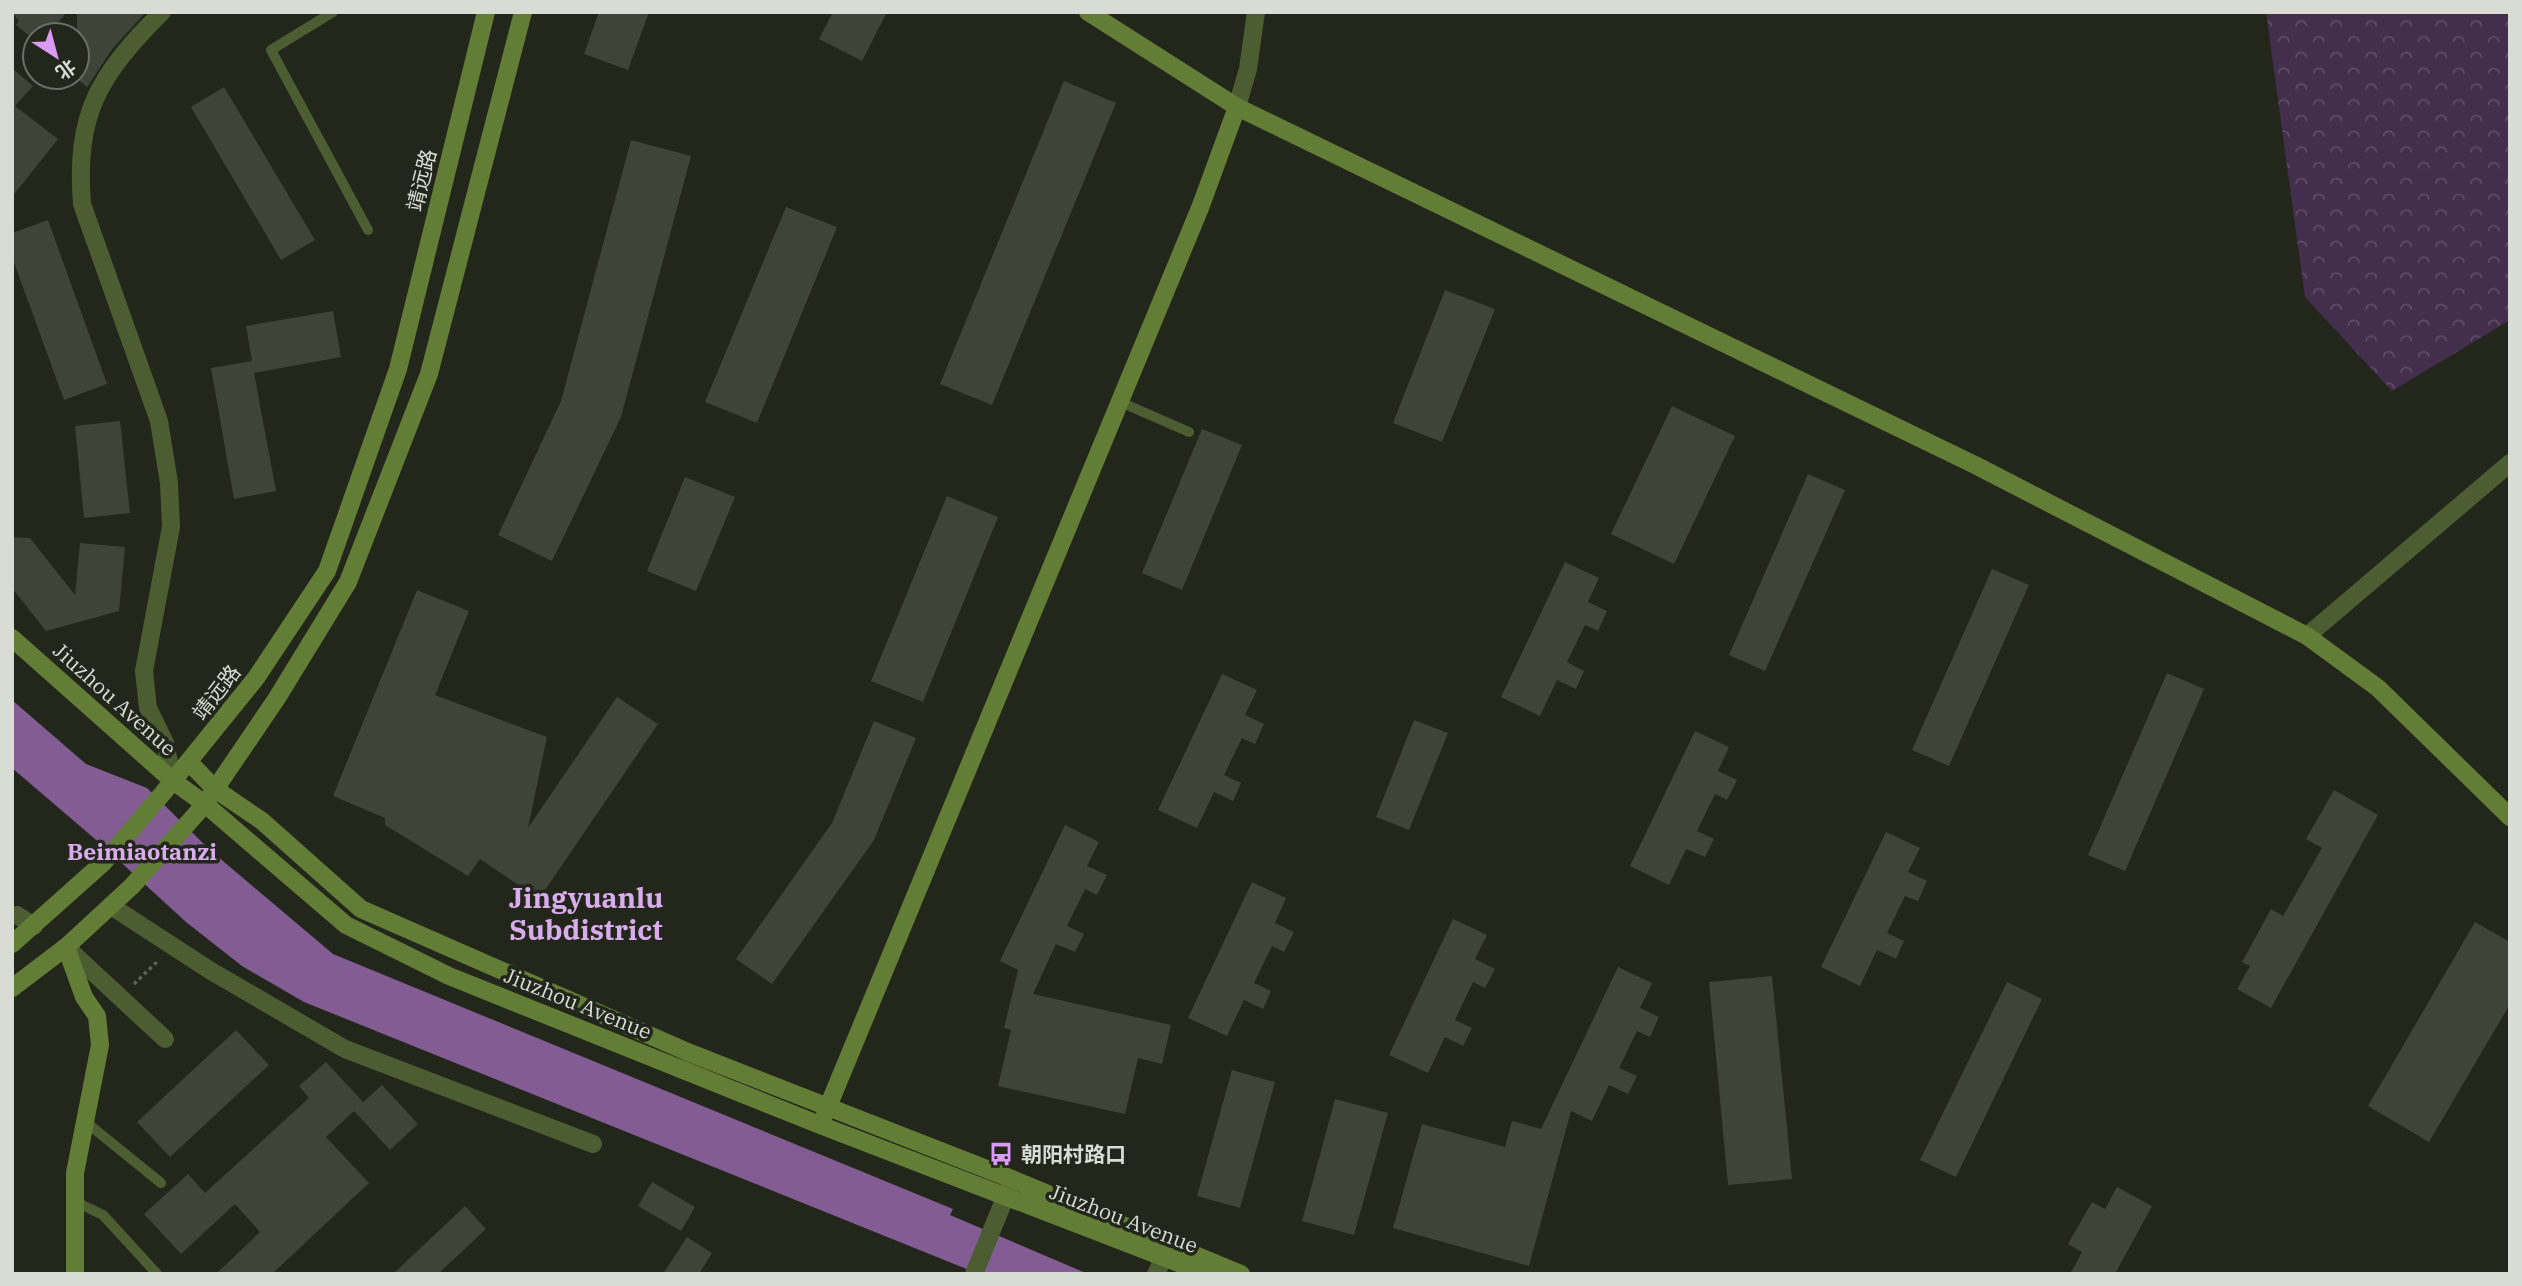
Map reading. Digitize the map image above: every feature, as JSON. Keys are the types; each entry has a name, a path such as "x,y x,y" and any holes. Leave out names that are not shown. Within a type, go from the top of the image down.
{"main road":[{"name":"靖远路","path":"12,944 104,862 168,787 256,678 327,571 398,369 486,12"},
{"path":"12,988 65,947 132,886 210,796 277,698 348,582 429,374 523,12"},
{"path":"1088,12 1237,107 1975,465 2307,636 2378,688 2510,817"},
{"path":"820,1125 1200,208 1237,107"},
{"name":"Jiuzhou Avenue","path":"12,638 168,787 210,796 346,925 449,976 1006,1198 1166,1250 1207,1274"},
{"path":"188,762 210,796 262,821 361,909 678,1048 1012,1179 1166,1250 1241,1274"},
{"path":"65,947 84,997 97,1016 100,1045 87,1123 75,1173 75,1274"}],"street":[{"path":"162,12 125,48 100,85 81,140 79,175 82,204 159,421 169,483 171,527 144,671 148,708 165,743 168,787"},
{"path":"1237,107 1248,69 1256,12"},
{"path":"2307,636 2510,463"},
{"path":"111,906 174,947 345,1049 593,1144"},
{"path":"12,916 17,915 34,926"},
{"path":"65,947 165,1039"},
{"path":"974,1274 1012,1179"},
{"path":"1156,1274 1166,1250"}],"lane":[{"path":"332,12 271,50 368,230"},
{"path":"1118,401 1189,432"},
{"path":"87,1123 161,1183"},
{"path":"74,1201 103,1215 157,1274"}],"path":[{"path":"120,997 174,947"}],"green space":[{"path":"2266,12 2510,12 2510,320 2392,391 2305,297"}],"shaded area":[{"path":"12,700 86,764 147,788 210,850 333,954 953,1209 950,1215 1088,1274 979,1274 304,1002 242,966 186,922 12,768"}],"building":[{"path":"12,12 67,12 59,21 21,21 21,29 16,25 19,21"},
{"path":"77,12 146,12 113,48 91,81 91,21 77,21"},
{"path":"599,12 649,12 628,70 584,54"},
{"path":"833,12 887,12 862,61 819,39"},
{"path":"12,68 21,76 21,91 28,91 15,106 58,139 12,197"},
{"path":"1064,81 1116,103 992,405 940,384"},
{"path":"224,87 315,240 281,260 191,107"},
{"path":"631,140 691,156 621,417 552,561 498,535 561,401"},
{"path":"786,207 837,227 757,423 705,402"},
{"path":"48,220 107,384 64,400 12,257 12,233"},
{"path":"1445,290 1495,309 1442,442 1393,423"},
{"path":"333,311 341,357 254,373 276,491 234,499 211,368 252,361 246,326"},
{"path":"1672,406 1735,436 1674,564 1611,534"},
{"path":"120,421 130,513 84,518 75,426"},
{"path":"1202,429 1242,445 1182,590 1142,573"},
{"path":"1808,474 1845,490 1765,671 1729,655"},
{"path":"685,477 735,497 696,591 647,571"},
{"path":"947,496 998,517 923,702 871,681"},
{"path":"12,537 30,538 75,595 80,543 125,547 119,611 46,631 12,588"},
{"path":"1565,562 1599,578 1588,602 1607,611 1598,631 1585,625 1567,662 1584,671 1576,689 1557,680 1540,716 1501,697"},
{"path":"1992,569 2029,585 1949,766 1912,750"},
{"path":"417,590 469,611 435,695 547,737 528,828 617,697 658,724 539,899 480,859 468,876 385,825 385,818 333,796"},
{"path":"2167,673 2204,689 2125,871 2088,855"},
{"path":"1222,674 1257,690 1245,715 1264,724 1255,744 1242,738 1224,775 1241,783 1233,801 1214,792 1197,828 1158,810"},
{"path":"1414,720 1448,733 1409,830 1376,817"},
{"path":"874,721 916,738 874,840 772,984 736,959 832,823"},
{"path":"1695,731 1729,747 1718,771 1737,780 1727,800 1715,794 1697,831 1714,839 1705,857 1686,849 1669,885 1630,866"},
{"path":"2334,790 2378,815 2271,1008 2237,989 2250,966 2242,962 2271,909 2283,916 2322,848 2306,839"},
{"path":"1065,825 1099,842 1087,866 1107,875 1097,895 1085,889 1067,926 1084,934 1075,952 1056,944 1033,994 1171,1025 1162,1064 1138,1058 1125,1114 998,1086 1011,1030 1004,1028 1018,970 1000,961"},
{"path":"1886,832 1920,848 1908,872 1927,881 1918,901 1905,896 1887,933 1904,941 1896,959 1877,950 1860,986 1821,967"},
{"path":"1252,882 1286,898 1275,923 1294,932 1284,952 1272,946 1254,983 1271,991 1263,1009 1244,1000 1227,1036 1188,1018"},
{"path":"1453,919 1487,935 1475,959 1495,969 1485,988 1473,982 1455,1020 1472,1028 1463,1046 1445,1037 1428,1073 1389,1055"},
{"path":"2475,922 2510,942 2510,1004 2429,1142 2368,1106"},
{"path":"1618,967 1652,983 1640,1008 1659,1017 1650,1037 1637,1031 1619,1068 1637,1076 1628,1094 1609,1085 1592,1121 1571,1111 1529,1266 1393,1228 1422,1124 1505,1147 1512,1121 1541,1129"},
{"path":"1772,976 1792,1179 1728,1185 1709,982"},
{"path":"2007,982 2042,999 1956,1177 1920,1160"},
{"path":"236,1030 269,1065 170,1157 137,1122"},
{"path":"326,1062 363,1102 382,1085 418,1124 390,1150 354,1111 326,1137 369,1183 272,1274 216,1274 260,1232 235,1204 181,1254 144,1214 188,1174 205,1193 309,1098 299,1086"},
{"path":"1232,1070 1275,1082 1240,1208 1197,1196"},
{"path":"1335,1099 1388,1113 1354,1235 1302,1221"},
{"path":"652,1182 695,1207 681,1231 638,1206"},
{"path":"2117,1187 2152,1206 2115,1274 2070,1274 2082,1252 2068,1244 2092,1202 2105,1209"},
{"path":"465,1206 486,1229 438,1274 393,1274"},
{"path":"687,1237 712,1253 699,1274 663,1274"}],"place":[{"name":"朝阳村路口","path":"1001,1154"}],"district":[{"name":"Beimiaotanzi","path":"142,851"},
{"name":"Jingyuanlu Subdistrict","path":"586,913"}]}
